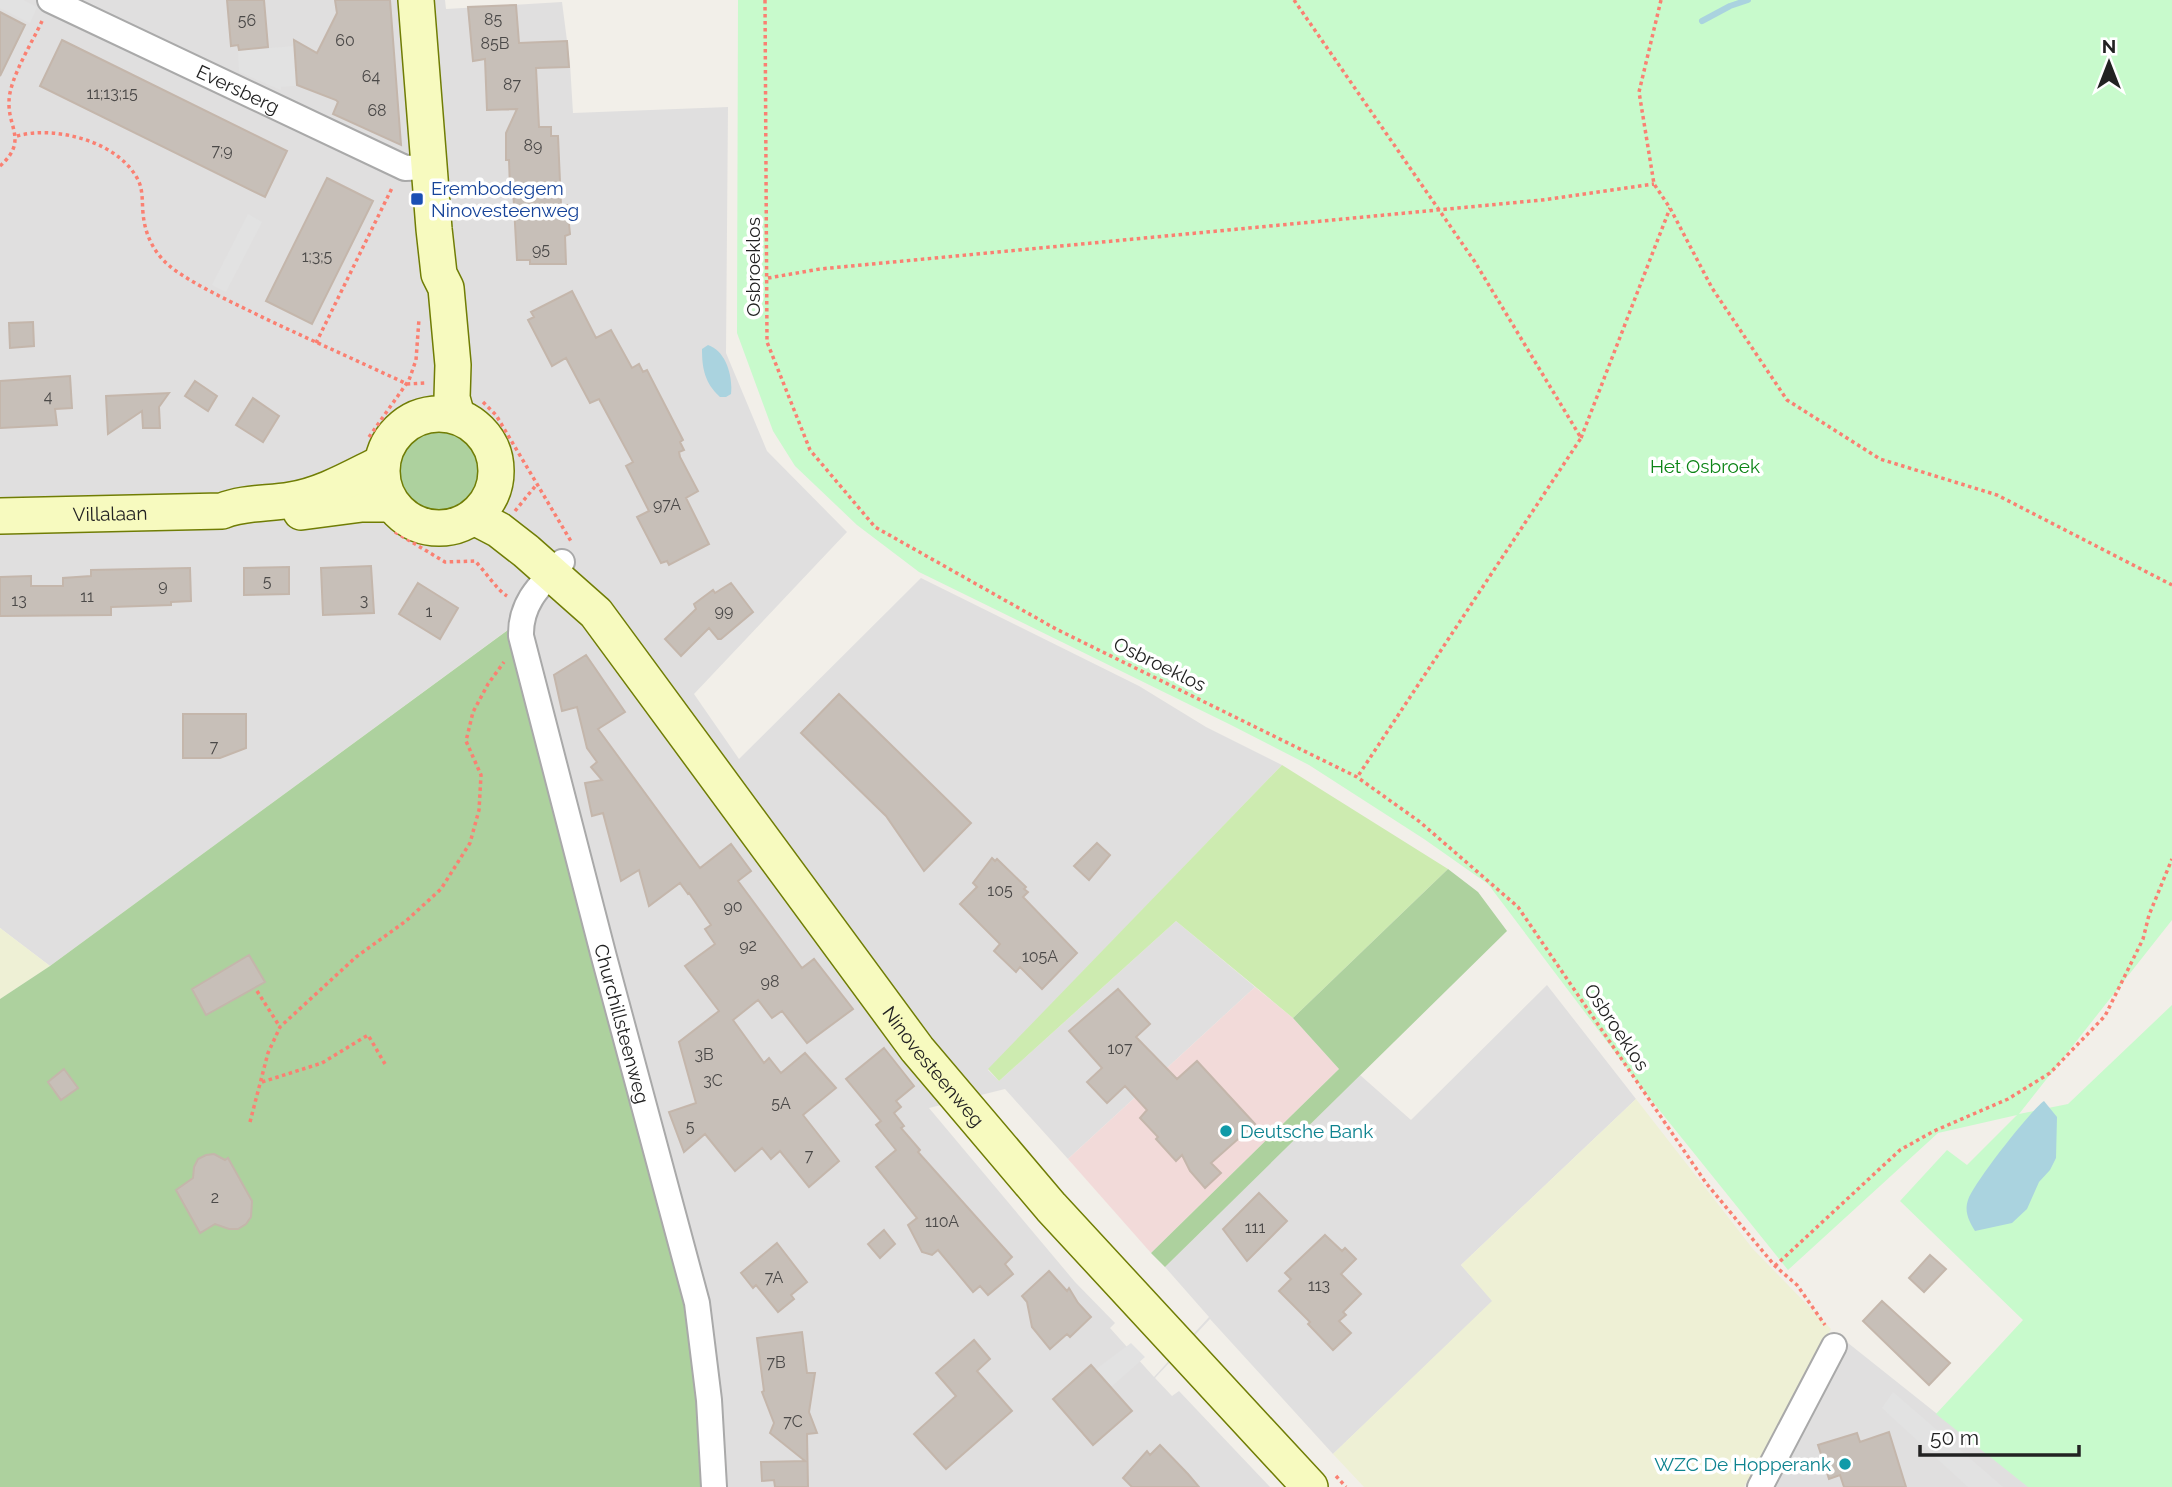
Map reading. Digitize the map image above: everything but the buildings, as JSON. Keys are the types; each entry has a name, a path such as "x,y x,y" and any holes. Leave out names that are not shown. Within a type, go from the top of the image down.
{"main road":[{"path":"415,0 416,167 439,274 446,288 453,365 453,410 474,425 487,439 495,455 497,474 484,505 457,526 439,529 421,526 404,517 391,504 374,453 387,447 396,433 408,422 453,410"},
{"name":"Villalaan","path":"294,507 345,481 374,453"},
{"name":"Villalaan","path":"0,516 222,511 237,516 294,507 391,504"},
{"name":"Ninovesteenweg","path":"484,505 499,530 563,561 596,612 917,1049 1051,1208 1319,1477"}],"street":[{"name":"Eversberg","path":"51,0 416,167"},
{"name":"Churchillsteenweg","path":"563,561 532,593 520,621 521,636 697,1303 709,1400 714,1487"},
{"path":"1760,1487 1834,1346"}],"path":[{"path":"0,166 11,152 17,136 9,108 11,87 51,0"},
{"name":"Osbroeklos","path":"765,0 767,342 810,450 875,527 1056,629 1357,777 1420,822 1518,907 1706,1183 1775,1266 1797,1284 1829,1331 1834,1346"},
{"path":"1294,0 1475,262 1581,438"},
{"path":"1661,0 1639,92 1654,184 1670,208 1712,288 1787,400 1881,459 1997,495 2172,585"},
{"path":"17,136 46,133 83,138 125,163 140,183 147,237 176,271 238,305 407,384"},
{"path":"316,343 416,167"},
{"path":"768,278 820,269 1542,200 1654,184"},
{"path":"1357,777 1581,438 1670,208"},
{"path":"238,305 241,299"},
{"path":"374,453 416,360 419,310"},
{"path":"453,410 496,415 563,561"},
{"path":"250,1122 268,1053 280,1027 356,957 406,921 441,889 470,843 479,810 481,775 466,741 473,712 521,636"},
{"path":"1775,1266 1900,1150 1934,1131 2008,1099 2050,1073 2105,1016 2143,939 2149,915 2172,859"},
{"path":"257,991 280,1027"},
{"path":"262,1082 322,1063 368,1035 385,1064"},
{"path":"1319,1477 1346,1487"}],"shaded area":[{"path":"0,0 445,0 446,9 562,2 573,113 728,107 726,353 767,451 847,532 694,694 739,759 921,578 1139,686 1206,727 1282,765 988,1070 999,1081 1176,921 1255,987 1068,1159 1005,1089 929,1108 1075,1282 1115,1323 1110,1328 1154,1377 1209,1317 1165,1267 1360,1075 1411,1120 1547,985 1636,1099 1461,1265 1493,1301 1333,1454 1210,1319 1155,1378 1172,1396 1179,1391 1270,1487 724,1487 532,626 509,629 50,966 0,928"},
{"path":"0,0 23,0 37,7 30,23 0,8"},
{"path":"293,46 296,86 281,87 281,90 239,72 238,51"},
{"path":"248,214 262,222 226,292 212,285"},
{"path":"1255,987 1293,1018 1339,1069 1151,1253 1068,1159"},
{"path":"1131,1343 1145,1357 1111,1387 1095,1370"},
{"path":"1848,1343 2029,1487 1771,1487"},
{"path":"1893,1392 2003,1487 1968,1487 1882,1408"}],"green space":[{"name":"Het Osbroek","path":"738,0 2172,0 2172,920 2019,1114 2068,1104 2172,1005 2172,1487 2028,1487 1936,1414 2023,1320 1900,1201 1947,1150 1967,1165 2017,1115 1938,1133 1788,1270 1648,1096 1488,884 1309,765 919,572 857,525 795,466 773,431 737,333"},
{"path":"440,425 457,429 472,438 481,453 485,470 481,487 472,502 457,511 440,515 423,511 408,502 399,487 395,470 399,453 408,438 423,429"},
{"path":"512,627 687,1304 694,1348 704,1487 0,1487 0,999 50,966"},
{"path":"1282,765 1448,869 1293,1018 1176,921 999,1081 988,1069"},
{"path":"1448,869 1478,892 1507,931 1165,1267 1151,1253 1339,1069 1293,1018"},
{"path":"0,928 50,966 0,999"},
{"path":"1636,1099 1753,1249 1831,1329 1744,1487 1364,1487 1333,1454 1492,1301 1461,1265"}],"water":[{"path":"708,345 724,358 727,365 731,394 726,397 720,397 715,392 705,375 702,349"},
{"path":"2044,1101 2057,1117 2056,1158 2050,1170 2039,1182 2027,1209 2012,1223 1975,1231 1967,1212 1972,1192 2015,1133"}],"waterway":[{"path":"1702,21 1748,0"}],"place":[{"name":"Erembodegem Ninovesteenweg","path":"417,199"},
{"name":"Deutsche Bank","path":"1226,1131"},
{"name":"WZC De Hopperank","path":"1845,1464"}]}
